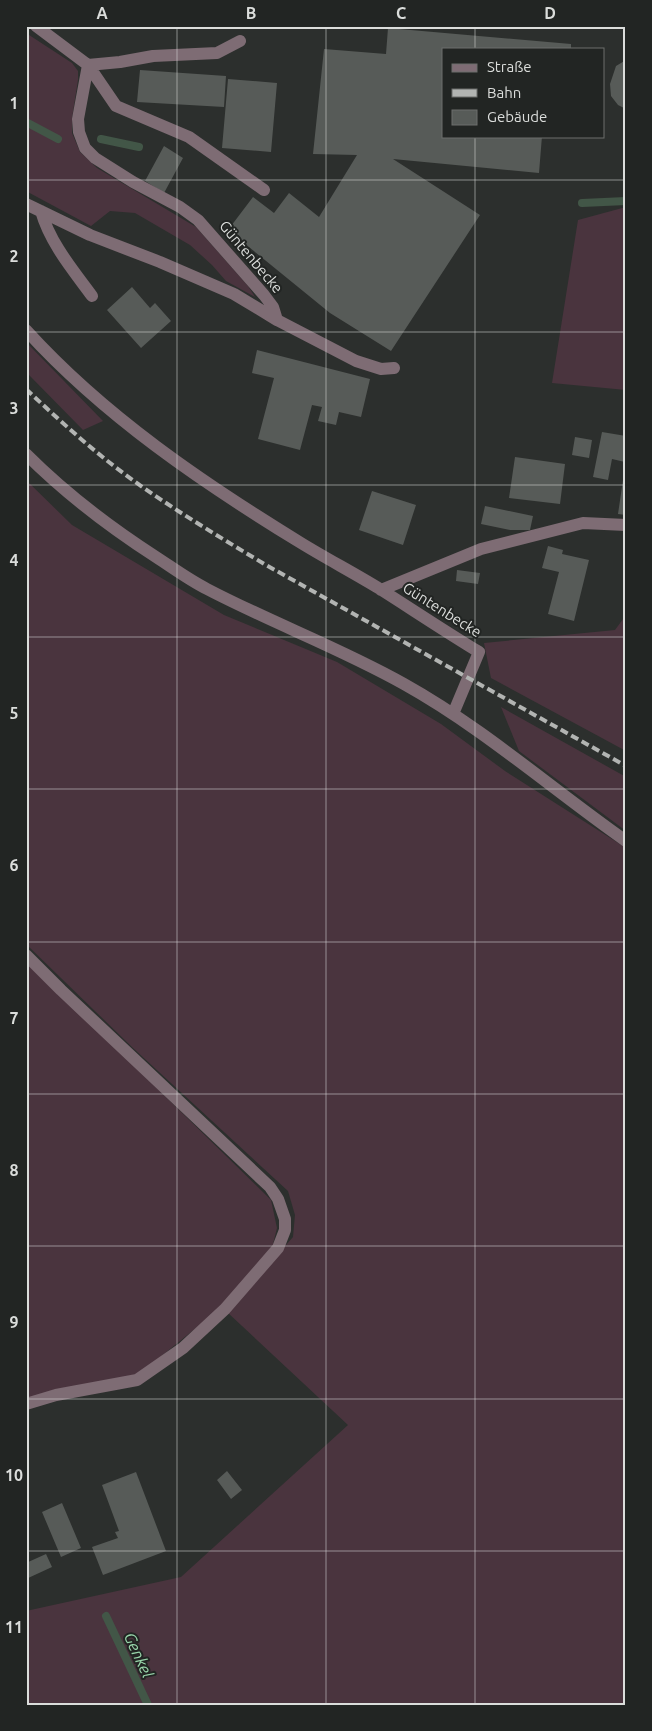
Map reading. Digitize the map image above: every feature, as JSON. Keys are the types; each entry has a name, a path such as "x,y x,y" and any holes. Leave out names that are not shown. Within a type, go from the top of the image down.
{"street":[{"path":"36,26 88,65 116,106 189,137 264,190"},
{"path":"88,65 153,56 217,53 240,41"},
{"name":"Güntenbecke","path":"88,65 78,119 79,132 85,148 95,158 180,207 198,220 264,295 273,308 277,320"},
{"name":"Güntenbecke","path":"26,204 90,235 160,262 234,294 277,320"},
{"path":"41,211 45,225 57,246 92,296"},
{"path":"277,320 356,361 381,369 394,368"},
{"name":"Güntenbecke","path":"26,330 54,361 118,418 224,494 479,652 453,714"},
{"path":"26,454 111,528 192,580 242,606 365,662 453,714 626,841"},
{"path":"381,590 481,549 583,523 626,525"},
{"path":"26,954 61,990 270,1187 278,1199 285,1219 284,1230 278,1248 225,1309 182,1348 137,1380 56,1395 26,1404"}],"shaded area":[{"path":"26,33 72,63 78,71 72,133 80,152 97,168 196,227 248,286 255,297 226,281 190,245 135,213 110,211 91,226 26,191"},
{"path":"626,207 626,390 552,383 578,220"},
{"path":"26,342 103,421 83,430 26,373"},
{"path":"26,480 72,525 224,615 337,662 441,724 505,771 626,848 626,1705 26,1705 26,1611 181,1577 348,1425 227,1312 293,1237 295,1215 288,1191 133,1048 26,944"},
{"path":"626,615 626,751 491,678 484,643 615,630"},
{"path":"501,707 626,777 626,831 519,751"},
{"path":"26,960 271,1200 277,1228 272,1248 223,1306 137,1376 26,1399"}],"building":[{"path":"388,28 571,44 571,48 442,48 442,138 542,138 539,173 393,159 480,215 391,351 330,313 228,230 253,197 274,213 289,193 319,217 357,155 313,154 324,49 386,54"},
{"path":"626,60 626,109 618,105 611,96 610,84 616,66"},
{"path":"140,70 226,76 224,107 137,102"},
{"path":"228,79 277,83 271,152 222,148"},
{"path":"164,146 183,158 164,193 145,181"},
{"path":"132,287 150,308 155,303 171,321 141,348 107,310"},
{"path":"257,350 370,379 361,417 339,412 336,425 318,421 322,407 312,405 300,450 258,439 274,378 252,373"},
{"path":"602,432 626,436 625,462 612,459 608,480 593,477"},
{"path":"575,437 592,440 589,458 572,455"},
{"path":"515,457 565,464 560,504 509,498"},
{"path":"623,480 626,481 626,515 618,514"},
{"path":"372,491 416,505 403,545 359,530"},
{"path":"485,506 533,516 530,530 510,530 481,524"},
{"path":"548,546 563,550 562,554 589,560 574,621 548,614 559,572 542,568"},
{"path":"457,570 480,573 478,584 456,581"},
{"path":"227,1471 242,1490 231,1499 217,1480"},
{"path":"136,1472 166,1551 103,1575 92,1547 118,1538 115,1532 119,1531 102,1485"},
{"path":"62,1503 81,1548 61,1557 42,1512"},
{"path":"46,1554 52,1567 26,1579 26,1563"}],"waterway":[{"name":"Güntenbecke","path":"26,122 58,139"},
{"name":"Güntenbecke","path":"101,139 139,147"},
{"name":"Güntenbecke","path":"582,203 626,201"},
{"name":"Genkel","path":"106,1616 148,1705"}],"railway":[{"path":"26,389 105,459 134,481 199,524 266,565 626,766"}]}
